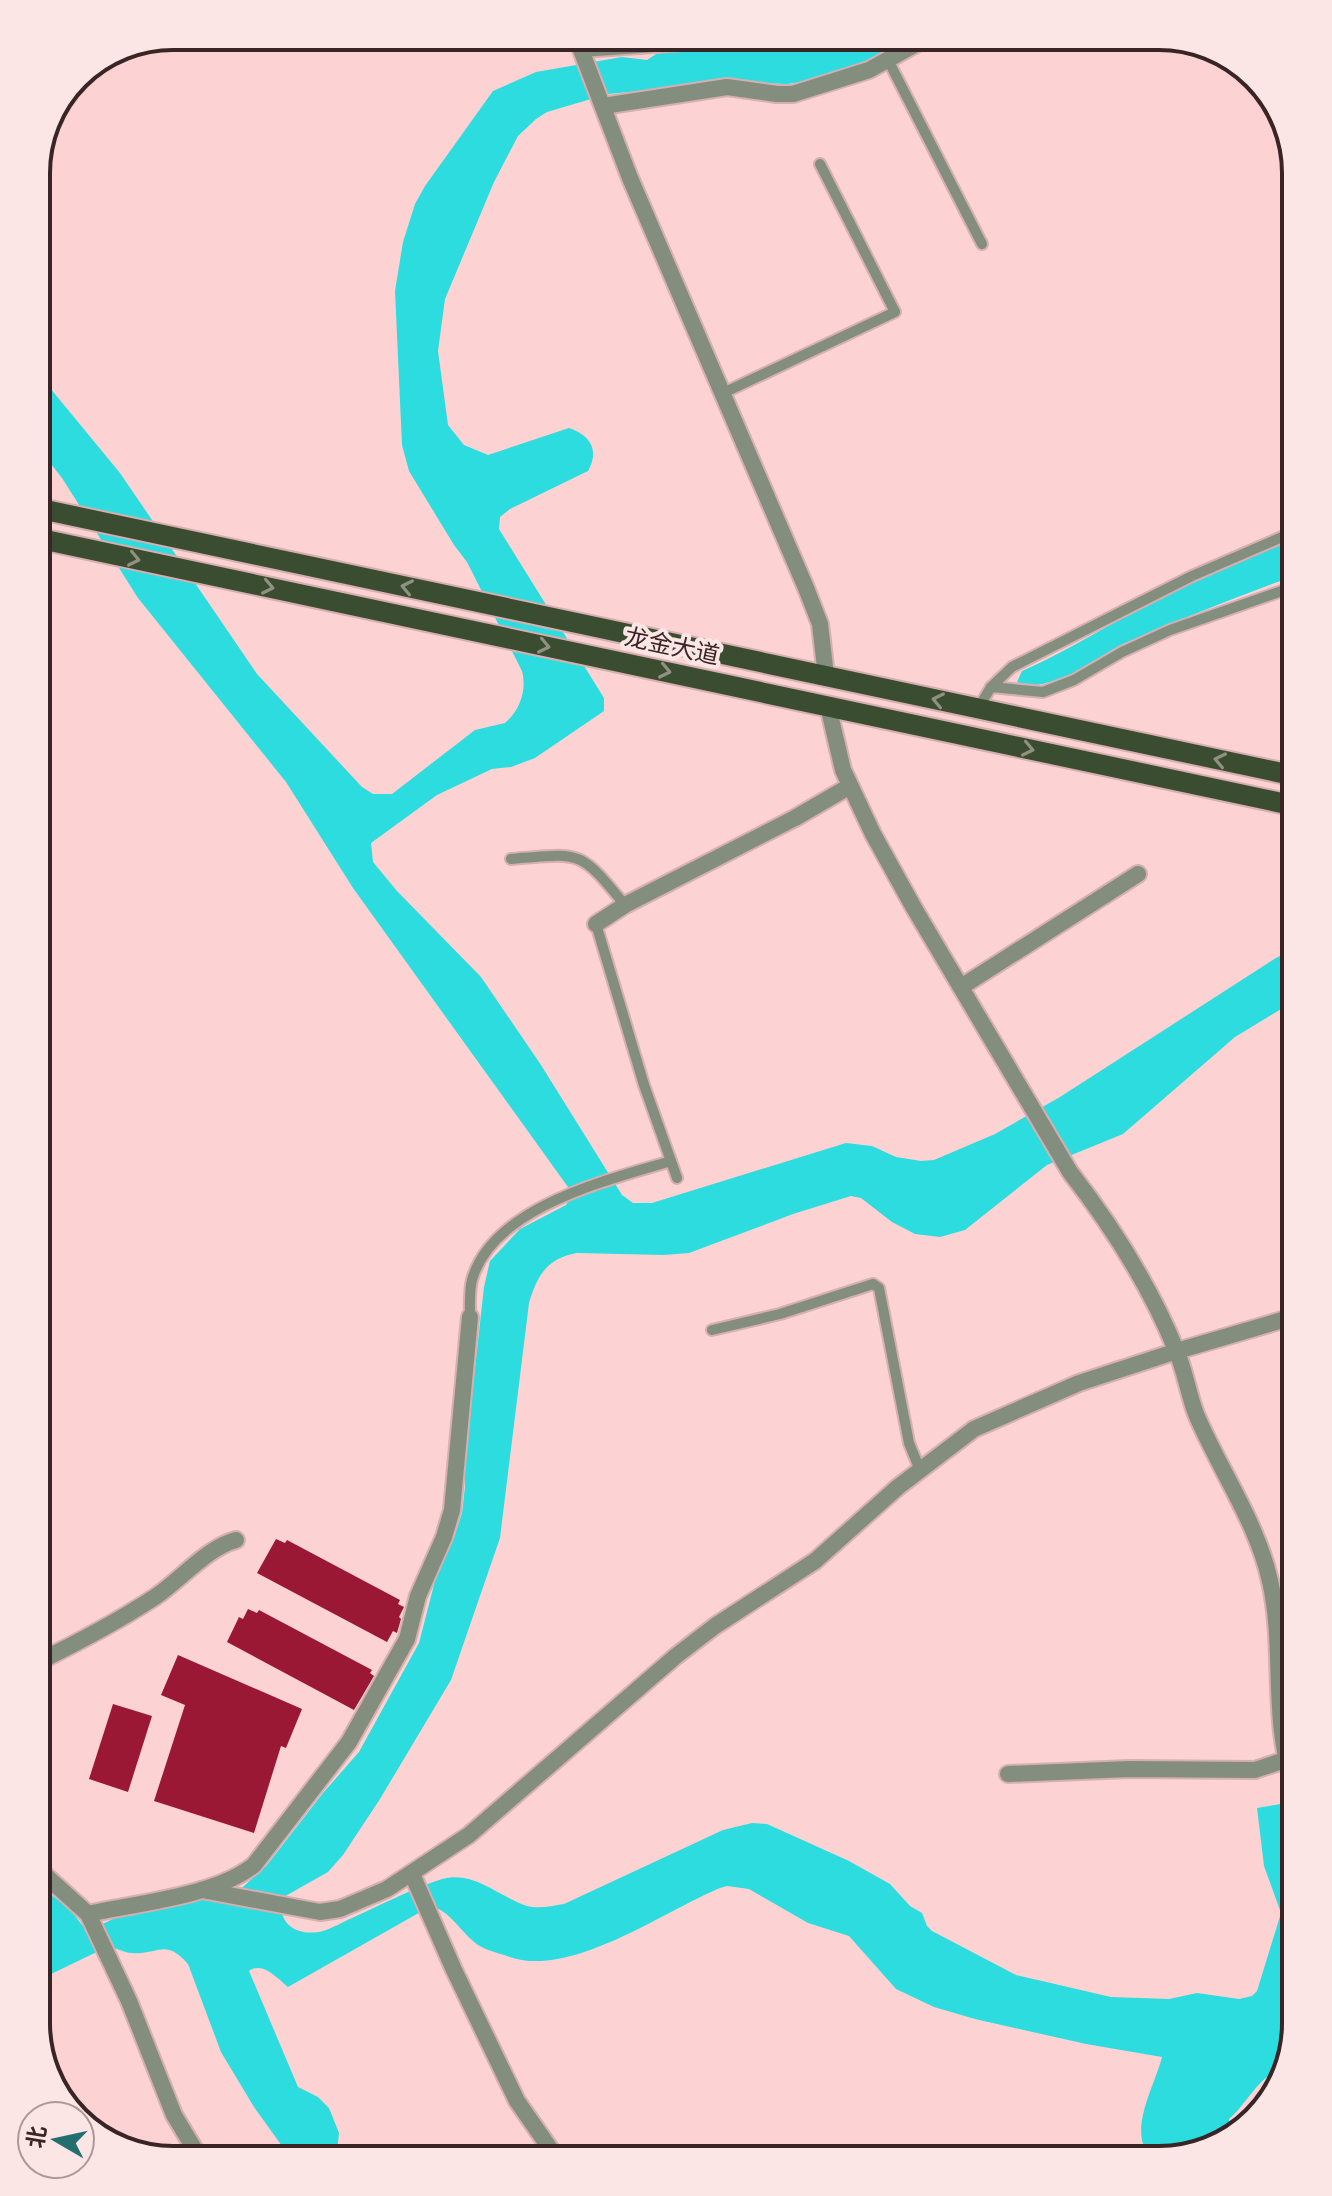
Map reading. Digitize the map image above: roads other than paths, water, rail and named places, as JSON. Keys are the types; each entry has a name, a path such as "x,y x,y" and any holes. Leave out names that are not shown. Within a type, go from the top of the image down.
{"main road":[{"name":"龙金大道","path":"50,511 1282,773"},
{"name":"龙金大道","path":"50,541 1282,803"}],"street":[{"path":"581,50 630,178 820,624 826,676"},
{"path":"601,102 727,87 793,94 869,70 906,50"},
{"path":"828,706 843,770 893,871 1070,1172 1101,1211 1126,1252 1177,1351 1196,1412 1268,1572 1273,1595 1282,1728"},
{"path":"596,924 625,905 795,818 850,786"},
{"path":"961,987 1138,874"},
{"path":"88,1914 202,1890 234,1879 254,1865 349,1742 402,1652 412,1626 418,1596 444,1537 452,1510 470,1317"},
{"path":"202,1890 320,1912 340,1909 415,1880 676,1656 715,1626 815,1561 951,1444 995,1418 1079,1383 1282,1320"},
{"path":"50,1656 104,1629 158,1595 220,1546 236,1540"},
{"path":"1008,1774 1129,1769 1255,1770 1282,1762"},
{"path":"50,1880 88,1914 174,2115 193,2146"},
{"path":"415,1880 517,2101 548,2146"}],"lane":[{"path":"888,60 982,244"},
{"path":"721,394 895,312 820,164"},
{"path":"978,709 991,687 1012,667 1133,604 1282,537"},
{"path":"991,687 1043,692 1074,680 1122,652 1170,630 1282,591"},
{"path":"511,859 563,854 582,859 597,871 625,905"},
{"path":"596,924 644,1085 677,1178"},
{"path":"470,1317 471,1283 482,1258 491,1246 531,1213 568,1196 671,1161"},
{"path":"712,1330 780,1314 873,1284 879,1288 909,1443 920,1470"}],"water":[{"path":"683,50 892,50 837,77 787,84 736,82 608,94 547,112 518,136 494,182 445,299 438,351 448,425 464,445 488,455 569,428 583,435 591,444 593,456 588,471 510,509 500,517 499,529 604,698 604,711 535,758 511,767 492,769 437,795 371,843 373,862 481,977 541,1065 622,1195 633,1203 652,1203 846,1143 872,1146 896,1157 934,1160 995,1134 1060,1097 1282,955 1282,1008 1235,1037 1123,1134 1047,1165 965,1230 940,1237 915,1234 892,1222 861,1198 851,1196 689,1253 577,1253 551,1264 536,1284 529,1303 500,1538 451,1680 343,1855 328,1872 282,1898 283,1915 291,1927 298,1930 323,1931 419,1887 454,1877 476,1881 527,1906 564,1904 723,1830 752,1823 767,1824 849,1861 890,1884 910,1906 922,1913 932,1931 1016,1975 1111,1997 1169,1999 1197,1993 1239,1999 1252,1996 1257,1991 1281,1913 1264,1866 1257,1808 1282,1804 1282,2023 1278,2055 1270,2076 1229,2119 1229,2123 1191,2142 1144,2146 1144,2110 1162,2057 1086,2044 934,2007 896,1989 849,1936 808,1923 749,1889 720,1888 615,1940 558,1959 532,1961 481,1947 445,1913 431,1906 288,1987 265,1969 249,1971 298,2087 318,2097 329,2108 339,2133 338,2146 282,2146 221,2052 188,1964 180,1956 167,1950 132,1953 107,1947 50,1975 50,1894 69,1908 82,1925 105,1923 124,1913 185,1899 222,1896 243,1887 267,1865 359,1752 419,1643 437,1573 462,1513 464,1467 484,1287 490,1261 520,1229 566,1205 573,1194 353,888 286,782 138,598 50,463 50,388 120,473 257,674 362,787 373,794 392,794 475,730 505,723 518,706 524,685 522,671 467,562 409,471 402,445 395,291 403,242 415,204 493,91 536,72 622,57 647,60 656,54"},
{"path":"1282,544 1282,580 1123,644 1072,674 1040,684 1017,682 1022,671 1154,600"}]}
